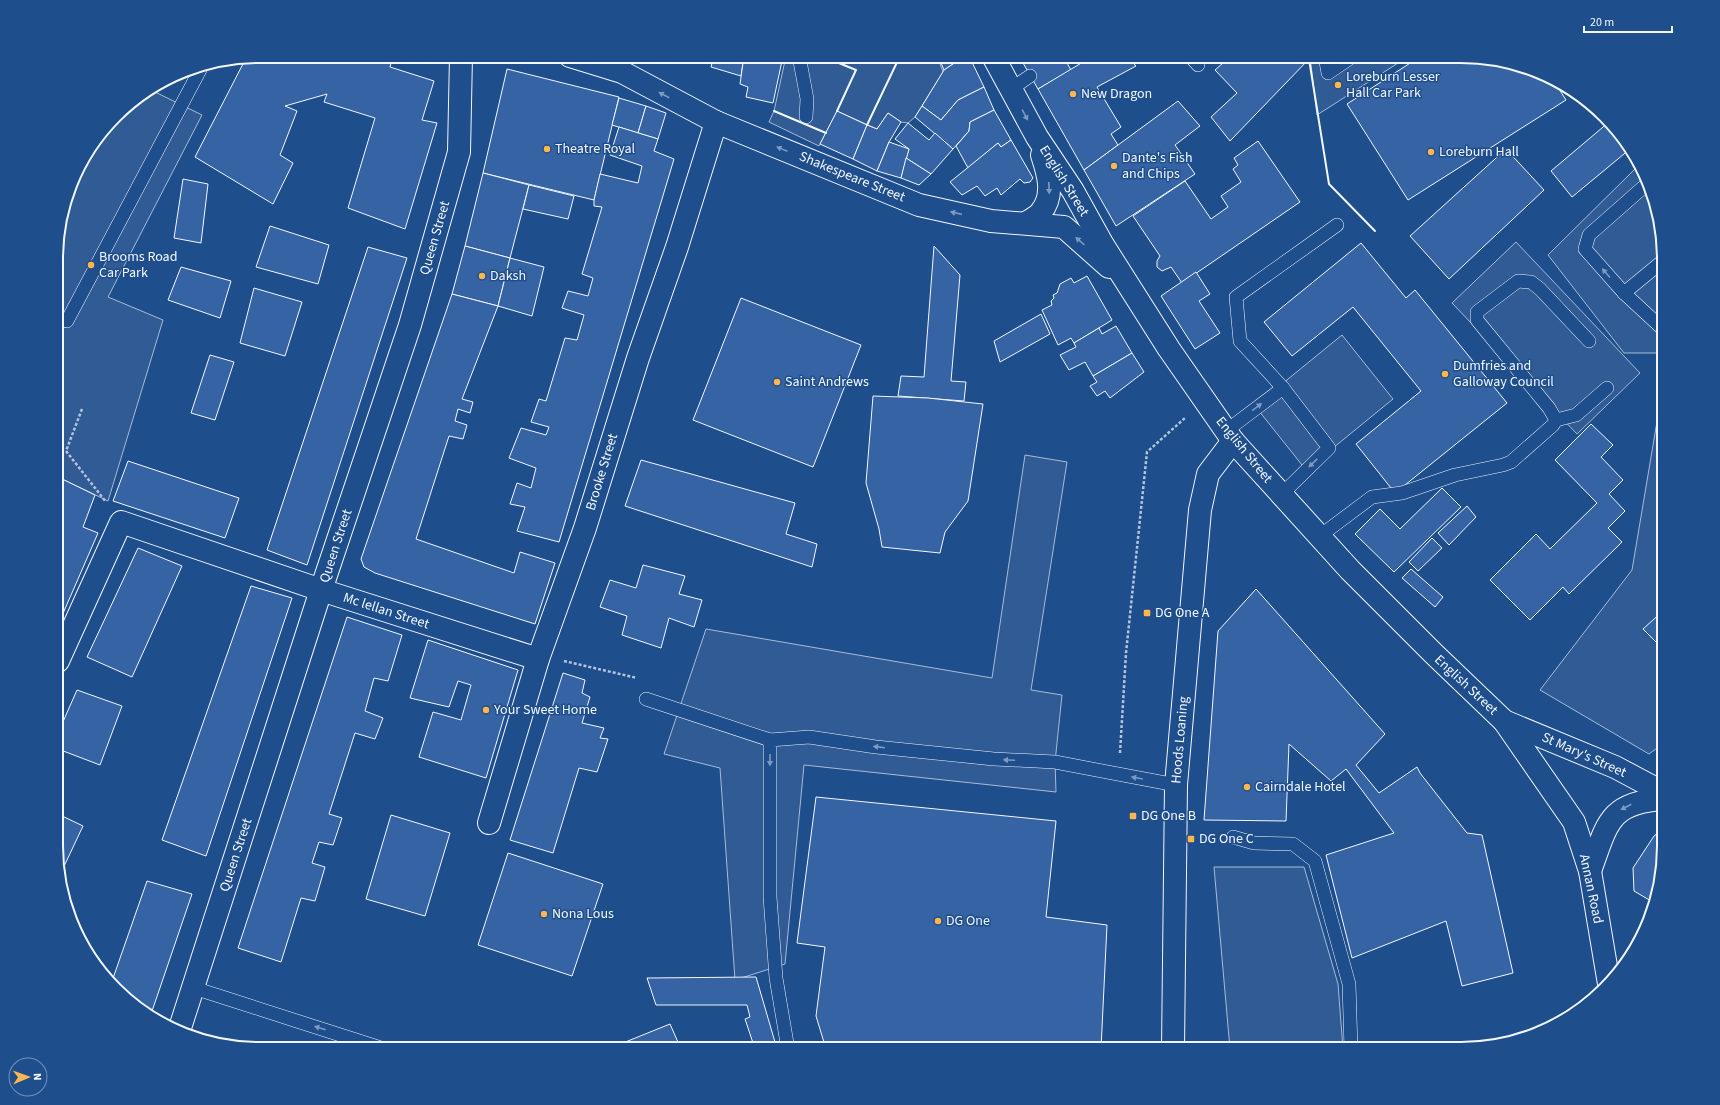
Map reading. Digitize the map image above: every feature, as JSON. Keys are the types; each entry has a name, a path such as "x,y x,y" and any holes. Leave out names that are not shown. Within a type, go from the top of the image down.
{"street":[{"name":"Queen Street","path":"181,1026 321,590 410,326 459,152 461,63"},
{"name":"Shakespeare Street","path":"593,63 622,72 716,122 919,205 992,221 1064,227 1129,286"},
{"name":"English Street","path":"997,63 1036,137 1073,191 1129,286 1169,349 1230,436 1350,570 1504,721"},
{"name":"Brooke Street","path":"489,823 539,657 585,528 638,358 677,247 716,122"},
{"name":"English Street","path":"1026,223 1042,212 1049,196 1049,176 1036,137"},
{"name":"Hoods Loaning","path":"1173,1042 1176,784 1200,510 1208,474 1230,436"},
{"name":"Mc lellan Street","path":"121,522 321,590 539,657"},
{"path":"63,650 121,522"},
{"name":"St Mary's Street","path":"1504,721 1615,767 1657,789"},
{"name":"Annan Road","path":"1504,721 1574,822 1590,871 1608,976"},
{"path":"1590,871 1610,821 1624,807 1645,800 1657,799"}],"lane":[{"path":"800,63 807,99 806,117"},
{"path":"1326,63 1328,73 1343,63"},
{"path":"67,321 199,72"},
{"path":"1011,89 1030,76"},
{"path":"1643,187 1589,235 1585,249 1624,294 1657,324"},
{"path":"1282,494 1329,448 1283,388 1240,341 1236,297 1337,224"},
{"path":"1624,294 1657,266"},
{"path":"1556,420 1549,408 1477,320 1477,312 1518,281 1531,282 1540,288 1589,341"},
{"path":"1230,436 1283,388"},
{"path":"1320,536 1372,497 1402,493 1455,475 1511,462 1553,425 1556,420 1576,415 1607,388"},
{"path":"646,699 770,740 809,737 876,747 994,759 1055,762 1119,775 1176,784"},
{"path":"770,740 770,897 776,978 787,1042"},
{"path":"1233,837 1254,843 1293,844 1315,861 1349,984 1351,1042"},
{"path":"194,988 362,1042"}],"path":[{"path":"1119,775 1126,652 1147,452 1205,400"},
{"path":"82,409 66,451 121,522"},
{"path":"539,657 647,680 646,699"}],"shaded area":[{"path":"784,63 940,63 943,72 915,117 908,123 901,122 888,113 877,129 837,111 819,146 769,122 774,111"},
{"name":"Loreburn Lesser Hall Car Park","path":"1311,63 1398,63 1317,115"},
{"name":"Brooms Road Car Park","path":"156,92 202,115 108,297 163,320 108,501 63,479 63,246 73,196 89,161 103,140 120,120 140,103"},
{"path":"1635,169 1647,196 1657,246 1657,353 1624,353 1548,255"},
{"path":"1516,242 1640,373 1577,434 1452,303"},
{"path":"1342,335 1393,399 1306,470 1255,406"},
{"path":"1657,422 1657,748 1649,754 1540,690 1632,570"},
{"path":"1025,455 1067,462 1031,690 1062,695 1055,762 1056,792 804,765 785,964 735,980 720,768 664,754 706,629 992,678"},
{"path":"1214,867 1304,867 1338,984 1342,1042 1229,1042"}],"building":[{"path":"243,63 391,63 390,67 434,81 422,120 437,123 405,229 348,208 375,118 324,102 327,94 285,106 297,111 280,155 293,163 273,204 195,157"},
{"path":"712,63 743,63 741,76 711,67"},
{"path":"743,63 782,63 773,103 746,97 748,87 740,84"},
{"path":"941,63 954,63 944,70"},
{"path":"954,63 972,63 984,87 958,100 941,120 922,106 944,70"},
{"path":"1023,63 1067,63 1071,70 1038,89"},
{"path":"1081,63 1133,63 1136,66 1097,87 1121,127 1111,134 1118,145 1084,170 1038,89"},
{"path":"1223,63 1305,63 1230,141 1211,117 1237,93 1215,70"},
{"name":"Loreburn Hall","path":"1410,63 1474,63 1512,70 1524,73 1559,89 1566,100 1408,200 1347,104"},
{"name":"Theatre Royal","path":"507,69 619,97 594,200 483,173"},
{"path":"984,87 994,110 970,122 969,131 953,149 915,117 922,106 941,120 958,100"},
{"path":"619,98 646,106 638,133 612,125"},
{"path":"1178,101 1200,126 1175,145 1195,174 1116,226 1084,170"},
{"path":"646,106 666,113 658,139 638,133"},
{"path":"994,110 1011,140 1001,147 998,143 968,168 956,146 969,131 970,122"},
{"path":"837,111 867,125 853,159 820,144"},
{"path":"888,113 901,122 889,142 877,171 853,159 867,125 877,129"},
{"path":"908,123 929,140 935,133 953,149 931,174 906,158 909,149 895,139"},
{"path":"1605,126 1626,153 1572,197 1551,171"},
{"path":"619,127 658,139 654,151 674,159 559,542 517,531 525,507 510,504 517,483 531,488 536,468 509,458 521,428 546,435 549,427 531,422 539,399 546,401 565,338 577,340 584,315 562,308 568,291 588,296 593,278 582,274 602,207 594,206 600,174 638,183 642,166 610,155"},
{"path":"1011,140 1033,178 1030,182 1024,183 1020,179 1001,195 997,188 985,196 977,186 962,195 950,182 998,143 1001,147"},
{"path":"1258,141 1300,202 1182,283 1171,267 1162,271 1157,267 1157,261 1160,256 1133,216 1185,181 1211,219 1228,207 1221,196 1241,182 1233,169 1238,165 1234,158"},
{"path":"889,142 909,149 901,178 877,171"},
{"path":"1506,149 1544,190 1449,279 1410,236"},
{"path":"906,158 931,174 919,185 901,178"},
{"path":"483,173 529,185 510,258 465,246"},
{"path":"183,179 208,184 201,243 174,238"},
{"path":"529,185 574,196 568,219 523,209"},
{"path":"270,226 329,245 318,284 256,267"},
{"name":"Dumfries and Galloway Council","path":"1361,243 1406,298 1415,290 1507,403 1395,493 1356,444 1421,391 1353,307 1292,356 1264,322"},
{"name":"Daksh","path":"465,246 510,258 498,306 452,294"},
{"path":"934,246 960,275 951,381 966,382 964,401 898,396 901,376 924,377"},
{"path":"368,247 407,258 307,565 267,550"},
{"path":"510,258 544,267 532,316 498,306"},
{"path":"181,267 231,281 220,318 168,300"},
{"path":"1196,272 1210,294 1199,301 1220,333 1195,349 1161,296"},
{"path":"1087,276 1112,320 1074,343 1071,338 1058,345 1042,310 1052,305 1051,301 1054,298 1053,295 1057,293 1060,284 1071,278 1074,283"},
{"path":"254,288 302,302 285,356 240,343"},
{"path":"452,294 498,306 462,399 473,402 470,413 458,409 455,421 467,425 463,439 449,436 416,539 514,573 520,552 555,563 535,624 375,573 364,567 361,559"},
{"name":"Saint Andrews","path":"741,298 861,345 813,467 693,420"},
{"path":"1041,314 1050,334 1000,362 994,341"},
{"path":"1116,326 1132,353 1093,376 1085,362 1069,370 1060,355 1076,347 1074,343 1099,328 1102,334"},
{"path":"1132,353 1144,372 1110,398 1105,391 1097,396 1090,386 1097,382 1093,376"},
{"path":"210,355 234,362 215,420 191,413"},
{"path":"873,396 928,398 983,404 968,501 945,532 940,553 882,547 879,529 866,483"},
{"path":"1591,424 1613,445 1601,457 1623,480 1609,494 1625,511 1608,528 1622,542 1569,594 1563,587 1530,620 1490,580 1536,534 1550,549 1597,503 1555,460"},
{"path":"641,460 795,503 786,534 817,544 812,567 625,506"},
{"path":"128,461 239,498 225,538 113,501"},
{"path":"63,479 95,495 83,527 98,533 63,614"},
{"path":"1442,488 1461,507 1394,572 1355,534 1380,509 1400,529"},
{"path":"1467,506 1476,517 1449,545 1438,533"},
{"path":"1432,538 1442,548 1418,571 1409,562"},
{"path":"138,548 182,566 132,677 87,657"},
{"path":"643,565 685,576 679,594 702,600 694,627 669,618 661,648 622,635 627,616 600,607 610,580 636,588"},
{"path":"1411,569 1443,597 1435,607 1402,578"},
{"path":"251,586 292,598 206,856 162,840"},
{"name":"Cairndale Hotel","path":"1256,589 1385,734 1356,765 1379,793 1417,767 1420,773 1467,833 1482,835 1513,973 1462,986 1446,921 1352,958 1326,855 1394,833 1346,769 1331,781 1289,744 1286,821 1204,820 1218,631"},
{"path":"1657,616 1657,643 1643,629"},
{"path":"347,617 402,635 388,681 374,678 365,711 383,718 375,739 355,733 329,814 342,818 333,845 319,842 312,863 325,867 315,901 301,898 281,962 238,948"},
{"path":"428,640 518,670 486,778 419,757 433,712 461,720 471,685 458,681 449,707 410,698"},
{"path":"563,673 585,680 582,693 590,697 582,723 604,728 600,738 608,739 597,772 579,768 553,853 510,840"},
{"path":"77,690 122,706 100,765 63,751 63,722"},
{"name":"DG One","path":"816,797 1056,821 1046,917 1107,925 1101,1042 824,1042 816,1016 825,947 797,943"},
{"path":"391,815 450,833 425,916 366,899"},
{"path":"63,816 83,826 64,866"},
{"path":"1657,834 1657,859 1649,900 1634,891 1633,868"},
{"path":"508,853 603,884 572,976 478,945"},
{"path":"147,881 192,894 152,1010 120,985 113,977"},
{"path":"756,977 775,1042 753,1042 745,1019 750,1017 747,1005 656,1005 647,978"},
{"path":"670,1024 678,1042 625,1042"}],"wall":[{"path":"837,111 856,70 839,63"},
{"path":"867,125 897,63"},
{"path":"1310,63 1329,184 1375,231"},
{"path":"774,111 826,133"}],"place":[{"name":"Loreburn Lesser Hall Car Park","path":"1338,85"},
{"name":"New Dragon","path":"1073,94"},
{"name":"Theatre Royal","path":"547,149"},
{"name":"Loreburn Hall","path":"1431,152"},
{"name":"Dante's Fish and Chips","path":"1114,166"},
{"name":"Brooms Road Car Park","path":"91,265"},
{"name":"Daksh","path":"482,276"},
{"name":"Dumfries and Galloway Council","path":"1445,374"},
{"name":"Saint Andrews","path":"777,382"},
{"name":"DG One A","path":"1147,613"},
{"name":"Your Sweet Home","path":"486,710"},
{"name":"Cairndale Hotel","path":"1247,787"},
{"name":"DG One B","path":"1133,816"},
{"name":"DG One C","path":"1191,839"},
{"name":"Nona Lous","path":"544,914"},
{"name":"DG One","path":"938,921"}]}
